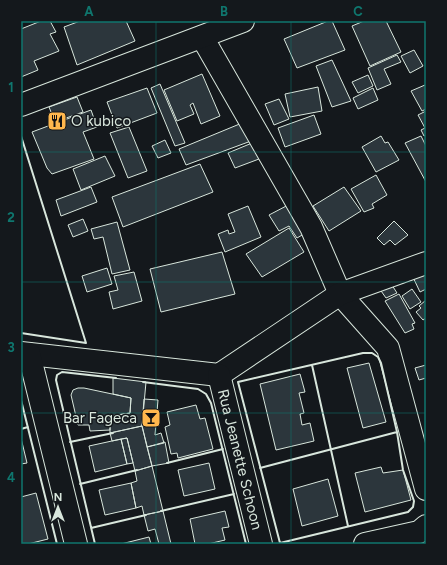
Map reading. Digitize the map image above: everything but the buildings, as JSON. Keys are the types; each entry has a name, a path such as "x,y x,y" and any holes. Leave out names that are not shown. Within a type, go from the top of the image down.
{"street":[{"path":"21,105 243,21"},
{"path":"202,37 311,227 340,294 388,348 426,489"},
{"path":"76,544 25,354 219,375 340,294 426,263"},
{"name":"Rua Jeanette Schoon","path":"219,375 262,544"},
{"path":"365,544 419,532 426,526"}],"wall":[{"path":"21,136 86,343 21,333"},
{"path":"363,353 372,353 378,357 381,363 397,432 403,470 414,501 413,507 408,512 280,543 238,382 363,353"},
{"path":"312,365 348,526"},
{"path":"95,544 56,380 57,375 62,372 116,378"},
{"path":"143,382 198,389 206,394 211,403 246,544"},
{"path":"21,400 57,544"},
{"path":"21,429 28,427"},
{"path":"260,468 397,432"},
{"path":"70,442 113,433"},
{"path":"167,463 223,449"},
{"path":"80,484 137,470"},
{"path":"161,511 234,494"},
{"path":"91,528 146,515"}],"place":[{"name":"O kubico","path":"57,121"},
{"name":"Bar Fageca","path":"151,418"}]}
